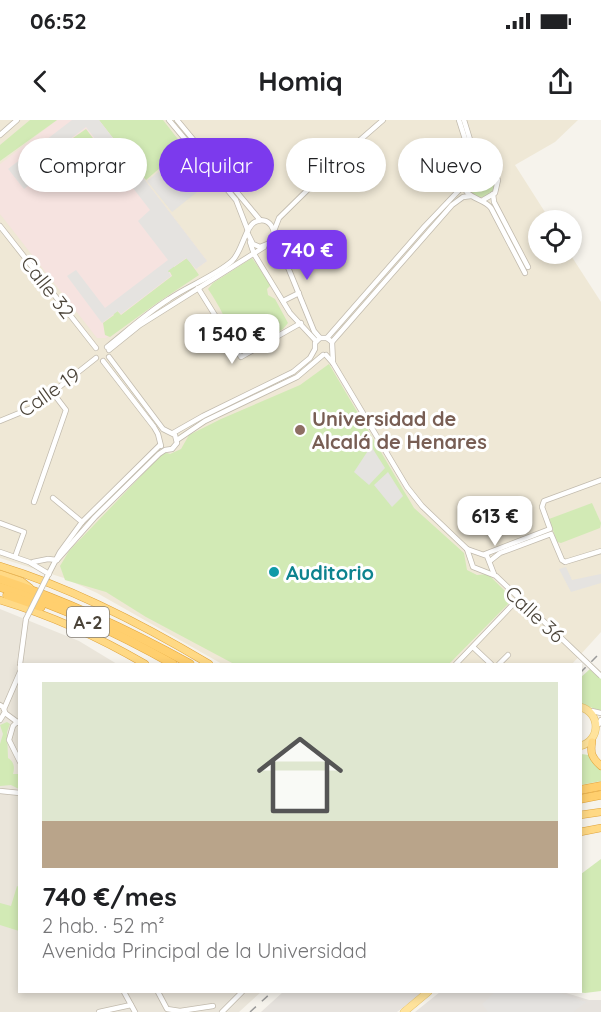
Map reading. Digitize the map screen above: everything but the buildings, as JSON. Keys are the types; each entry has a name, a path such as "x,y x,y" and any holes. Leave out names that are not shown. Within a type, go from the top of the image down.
{"highway":[{"path":"0,566 96,603 206,663"},
{"path":"0,574 21,581 32,590"},
{"name":"A-2","path":"0,579 109,622 188,663"},
{"name":"A-2","path":"0,587 29,596 106,629 171,663"},
{"path":"0,593 106,629"},
{"path":"0,601 64,623 143,663"},
{"path":"592,742 591,754 601,766"},
{"path":"582,790 601,786"},
{"path":"582,799 601,795"},
{"path":"582,815 601,812"},
{"path":"582,832 601,828"}],"main road":[{"path":"582,707 592,711 600,722 598,733 592,742 582,745"},
{"path":"404,1012 428,993"},
{"path":"411,1012 434,993"}],"street":[{"path":"0,135 17,120"},
{"path":"170,120 187,138"},
{"path":"177,120 189,138"},
{"path":"108,349 108,357 166,432 173,433 202,416 286,376 310,358 318,339 300,293 274,238 274,231 279,218 344,153 383,120"},
{"path":"459,120 465,138"},
{"path":"464,120 470,138"},
{"path":"229,192 236,200 254,254 290,313 318,339 327,338 425,226 458,192"},
{"path":"235,192 260,220 268,222 279,218"},
{"path":"469,192 471,196"},
{"path":"483,200 495,192"},
{"path":"333,363 332,342 452,205 463,197 471,196 483,200 492,208 526,270 494,202 493,195"},
{"path":"108,349 168,300 234,260 252,224 260,220"},
{"path":"268,222 274,231"},
{"name":"Calle 32","path":"0,226 96,348"},
{"path":"108,349 140,325 268,245 274,238"},
{"path":"250,241 256,246 264,247"},
{"path":"198,288 240,357 301,323"},
{"path":"283,301 300,293"},
{"path":"327,338 332,342"},
{"path":"108,349 101,345 96,348 94,352 96,358 103,361 154,427 160,445 165,450"},
{"path":"315,349 333,363 414,498 467,549 475,569 483,570 500,553 551,531"},
{"path":"20,663 26,620 47,574 45,565 55,560 94,517 165,450 174,448 177,440 205,421 297,377 332,351"},
{"path":"103,361 108,357"},
{"name":"Calle 19","path":"0,422 34,407 96,358"},
{"path":"34,502 66,410 53,393"},
{"path":"159,438 166,432"},
{"path":"173,433 177,440"},
{"path":"55,560 82,522 160,445"},
{"path":"601,480 544,501 542,507 562,560 565,562 601,551"},
{"path":"52,498 82,522"},
{"path":"0,523 24,532 15,557"},
{"path":"467,549 485,554 551,531"},
{"path":"0,552 29,562 47,574"},
{"path":"472,559 478,553"},
{"path":"485,554 490,563"},
{"path":"29,562 55,560"},
{"name":"Calle 36","path":"490,563 496,576"},
{"name":"Calle 36","path":"483,570 496,576 601,676"},
{"path":"457,663 519,598"},
{"path":"473,646 490,663"},
{"path":"500,663 508,655"},
{"path":"18,676 2,711 16,722 9,740 18,758"},
{"path":"592,711 601,713"},
{"path":"0,791 18,793"},
{"path":"125,993 135,1012"},
{"path":"159,993 168,1011 213,1006"},
{"path":"222,1012 241,993"},
{"path":"99,1012 131,1005"}],"shaded area":[{"name":"Universidad de Alcalá de Henares","path":"0,120 578,120 555,142 515,165 544,210 528,210 528,264 576,264 601,302 601,632 573,663 220,663 97,593 64,578 0,558"},
{"path":"57,120 99,120 113,138 34,138"},
{"path":"72,120 99,120 113,138 94,138 86,127 71,138 48,138"},
{"path":"18,150 18,192 147,192 147,183 207,261 106,338 97,338 0,214 0,164"},
{"path":"18,161 18,182 8,169"},
{"path":"159,171 159,192 197,192 172,212 147,181"},
{"path":"147,183 207,261 196,269 186,258 168,271 171,276 121,314 118,311 102,323 67,276 76,270 105,308 168,260 138,221 150,210 136,192 147,192"},
{"path":"371,446 385,468 369,485 354,472"},
{"path":"388,472 403,496 392,507 374,485"},
{"path":"566,567 572,580 601,574 601,583 571,592 559,569"},
{"path":"0,609 79,641 115,663 18,663 18,993 260,993 239,1012 0,1012"},
{"path":"282,993 422,993 397,1012 261,1012"},
{"path":"439,993 566,993 589,1000 601,1000 601,1012 415,1012"},
{"path":"494,993 560,993 586,1002 573,1012 488,1012 482,1004"}],"green space":[{"path":"30,120 57,120 32,138 18,138 18,148 0,161 0,145"},
{"path":"99,120 163,120 177,138 159,138 159,169 147,179 147,138 113,138"},
{"path":"86,129 93,138 73,138"},
{"path":"471,192 493,192 482,197"},
{"path":"187,258 199,275 110,337 105,335 103,323 114,315 108,308 112,305 121,315 172,276 170,272 167,272 170,263 174,267"},
{"path":"252,258 271,285 267,289 268,295 275,299 288,323 283,329 243,353 233,341 222,312 208,289 213,283"},
{"path":"329,364 414,508 464,553 467,570 477,575 488,574 513,599 450,663 232,663 146,617 106,592 65,580 60,566 69,551 164,452 170,454 181,449 189,435 300,385"},
{"path":"592,503 601,523 600,528 561,543 557,542 549,519"},
{"path":"590,669 601,679 601,711 582,704 582,676"},
{"path":"7,722 10,724 7,732 8,758 14,765 13,774 18,774 18,788 11,785 0,786 0,744 3,734 0,725"},
{"path":"582,754 589,755 601,768 601,781 582,785"},
{"path":"601,859 601,991 585,993 582,993 582,873"},
{"path":"17,886 18,931 0,925 0,903 11,906"}],"railway":[{"path":"582,671 601,652"},
{"path":"250,1012 271,993"}],"place":[{"name":"Universidad de Alcalá de Henares","path":"300,430"},
{"name":"Auditorio","path":"274,572"}]}
